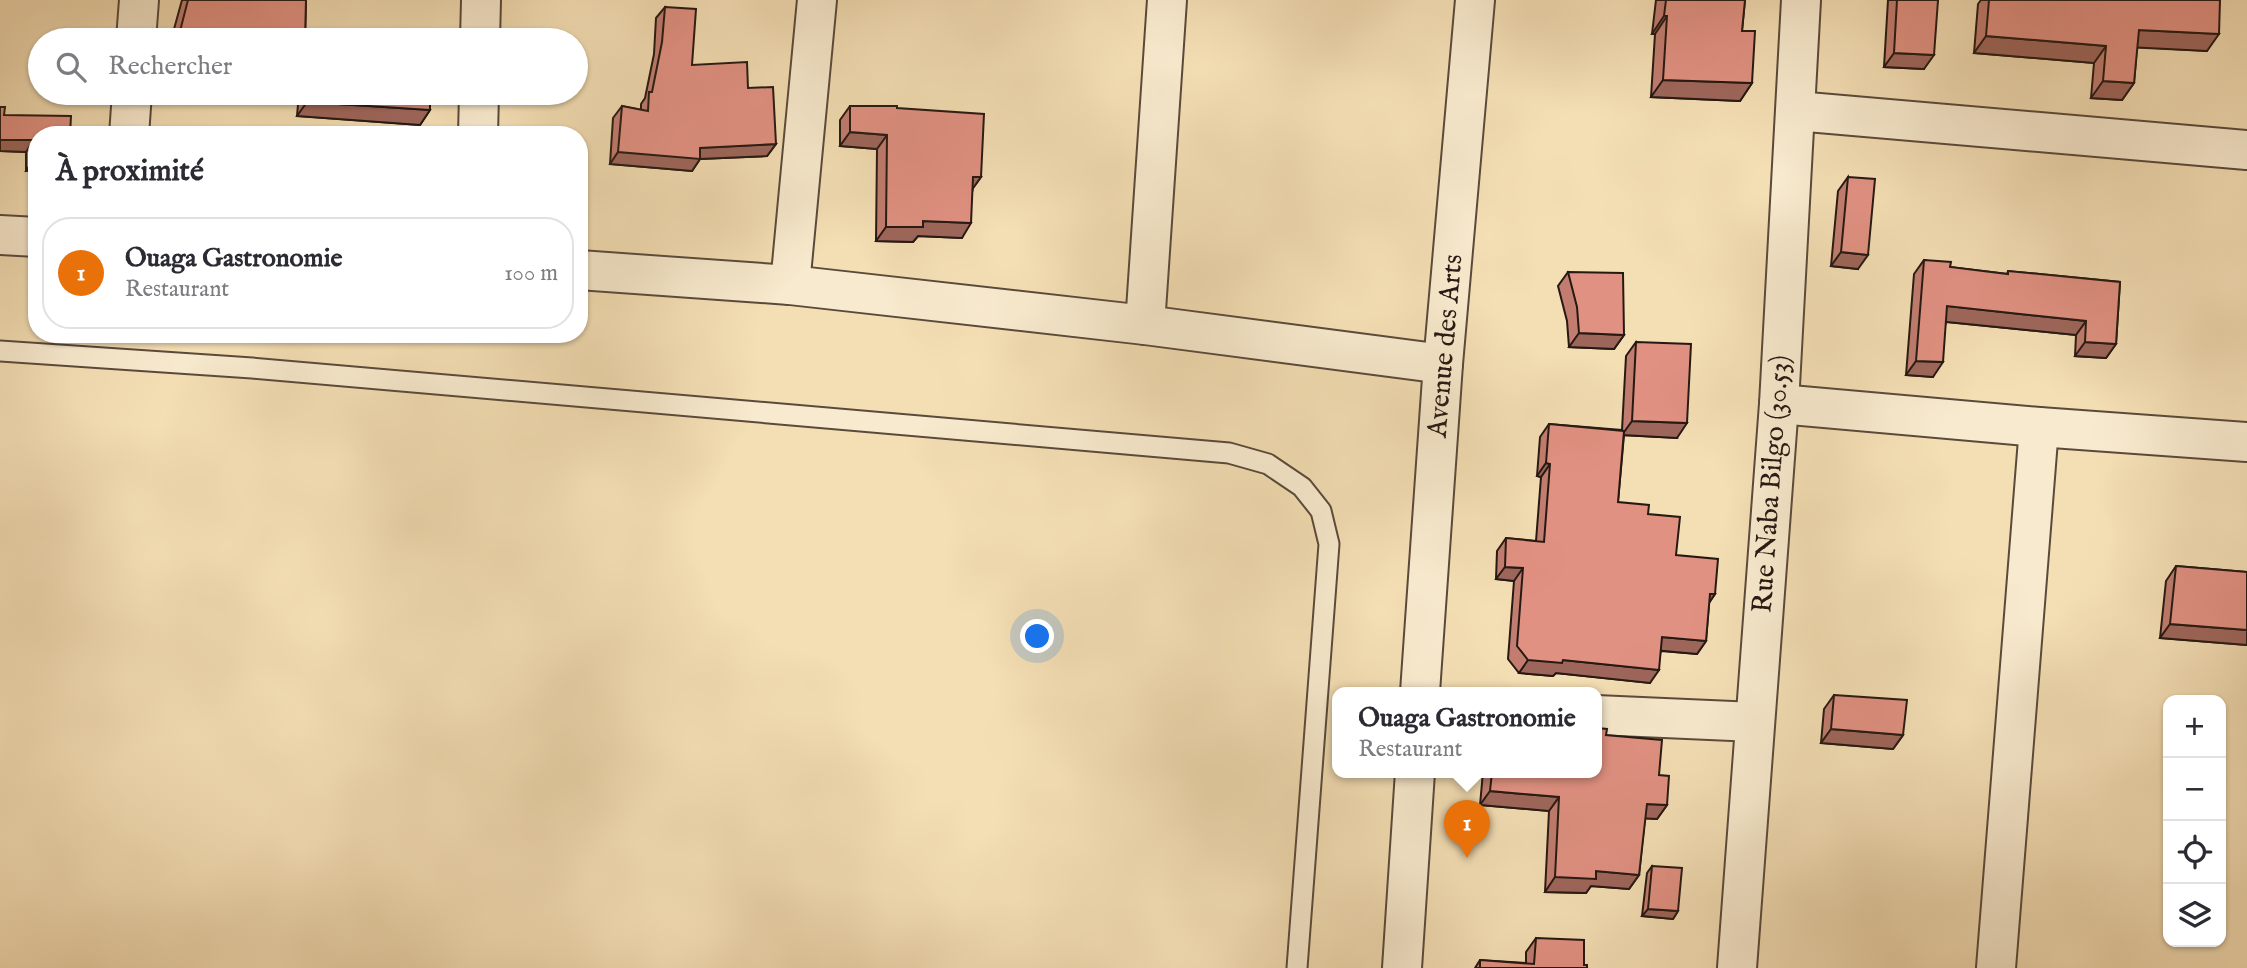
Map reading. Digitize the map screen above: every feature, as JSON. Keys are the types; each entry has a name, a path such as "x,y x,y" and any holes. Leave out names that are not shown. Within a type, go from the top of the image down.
{"street":[{"path":"137,28 139,0"},
{"path":"480,28 481,0"},
{"path":"790,285 817,0"},
{"path":"1145,325 1167,0"},
{"name":"Avenue des Arts","path":"1420,687 1443,364 1475,0"},
{"name":"Rue Naba Bilgo (30.53)","path":"1737,968 1779,404 1801,0"},
{"path":"130,126 131,105"},
{"path":"478,126 479,105"},
{"path":"1796,111 2247,149"},
{"path":"0,236 28,237"},
{"path":"588,271 790,285 1145,325 1443,364"},
{"path":"1779,404 2247,442"},
{"path":"1996,968 2039,427"},
{"path":"1602,715 1755,722"},
{"path":"1402,968 1415,778"}],"lane":[{"path":"0,351 252,368 1229,453 1268,464 1302,487 1321,510 1329,544 1297,968"}],"building":[{"path":"188,0 306,0 305,28 181,28"},
{"path":"1666,0 1745,0 1742,31 1755,31 1752,83 1663,80"},
{"path":"1897,0 1938,0 1934,55 1894,53"},
{"path":"1989,0 2220,0 2219,34 2139,30 2134,83 2103,81 2106,46 1986,36"},
{"path":"665,7 696,9 692,65 747,62 748,88 773,87 776,144 700,148 700,159 618,152 622,106 648,111 649,92 652,92 662,42"},
{"path":"353,105 430,105 430,110"},
{"path":"850,106 897,106 984,114 981,177 973,177 971,223 923,221 923,227 886,227 887,135 850,132"},
{"path":"0,107 5,107 4,115 71,116 70,126 28,126 28,140 0,140"},
{"path":"1848,177 1875,179 1868,255 1841,252"},
{"path":"1924,260 1951,262 1950,267 2008,274 2008,271 2120,282 2116,344 2085,342 2086,321 1947,306 1943,362 1916,361"},
{"path":"1568,272 1623,273 1624,335 1579,333 1577,307"},
{"path":"1636,342 1691,344 1687,423 1632,421"},
{"path":"1549,424 1624,431 1618,502 1649,505 1648,514 1680,517 1676,555 1718,559 1715,594 1710,594 1706,641 1662,637 1659,670 1563,660 1562,663 1528,660 1517,646 1523,568 1505,567 1506,538 1544,542 1550,464 1546,463"},
{"path":"2176,566 2247,572 2247,630 2170,624"},
{"path":"1834,695 1907,700 1903,735 1831,729"},
{"path":"1602,728 1607,729 1606,735 1662,740 1659,775 1669,776 1667,805 1647,804 1639,875 1596,871 1596,879 1555,877 1559,797 1490,791 1491,778 1602,778"},
{"path":"1652,866 1682,868 1678,911 1648,909"},
{"path":"1536,938 1584,940 1584,965 1587,965 1587,968 1480,968 1480,960 1534,964"}],"place":[{"name":"Ouaga Gastronomie","path":"1467,858"}]}
